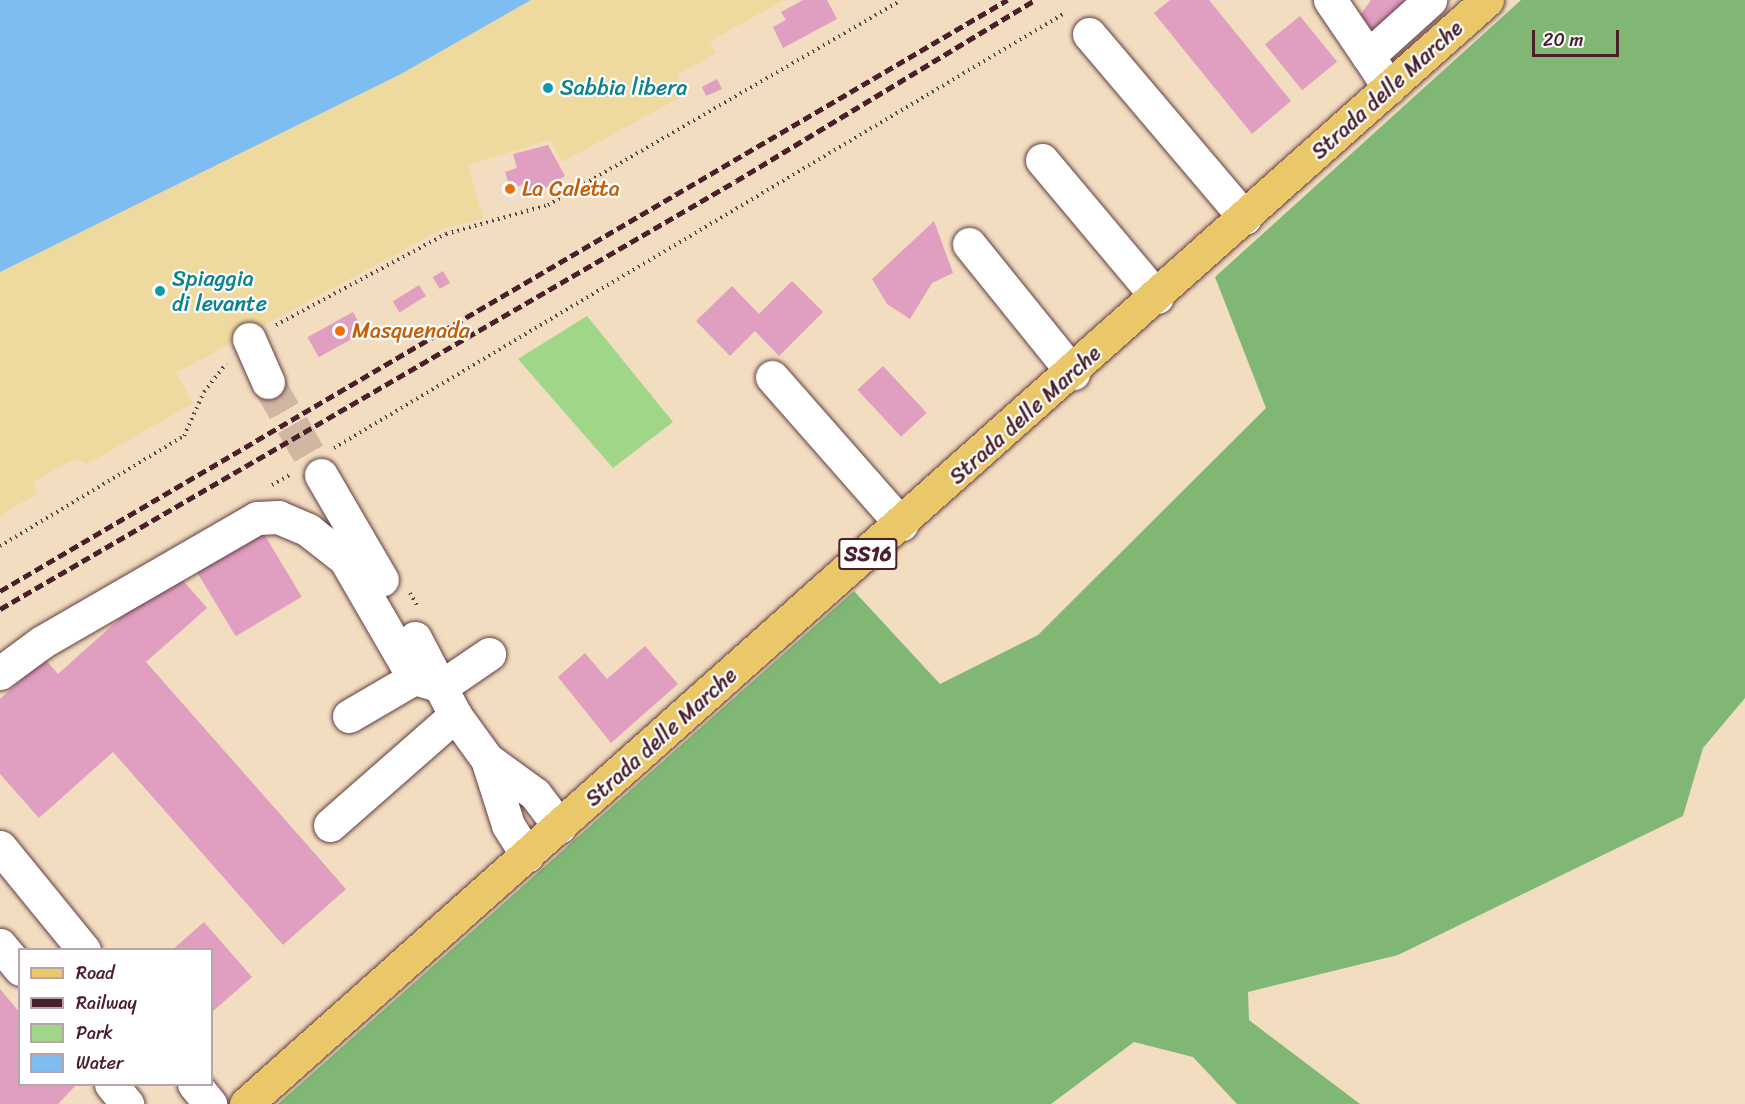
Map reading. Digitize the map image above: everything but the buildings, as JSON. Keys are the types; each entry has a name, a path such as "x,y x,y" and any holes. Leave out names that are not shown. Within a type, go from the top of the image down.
{"main road":[{"name":"Strada delle Marche","path":"246,1104 1073,373 1487,0"}],"street":[{"path":"1330,0 1389,88"},
{"path":"1368,56 1430,0"},
{"path":"1083,20 1245,218"},
{"path":"1042,160 1157,297"},
{"path":"969,244 1073,373"},
{"path":"249,339 268,382"},
{"path":"772,377 901,524"},
{"path":"326,463 437,693"},
{"path":"0,674 42,642 257,518 278,517 308,530 345,559 437,693 487,759 535,794 560,826"},
{"path":"330,825 437,693 489,654"},
{"path":"349,716 437,693"},
{"path":"487,759 508,825 527,855"},
{"path":"0,847 82,948"},
{"path":"0,945 18,967"},
{"path":"196,1086 210,1104"}],"path":[{"path":"0,546 184,436 213,378 249,339 446,234 548,205 901,0"},
{"path":"326,463 1083,20"}],"green space":[{"path":"1521,0 1745,0 1745,698 1703,748 1683,816 1398,955 1248,992 1249,1020 1360,1104 1237,1104 1193,1057 1134,1042 1051,1104 278,1104 854,591 940,684 1038,635 1266,408 1215,277"},
{"path":"587,316 673,422 613,468 518,359"}],"sand":[{"name":"Spiaggia di levante","path":"531,0 784,0 710,41 716,53 677,75 681,97 562,162 550,140 468,165 483,218 442,229 176,373 193,403 87,464 74,459 34,481 38,493 0,516 0,272 401,74"}],"water":[{"path":"0,0 531,0 401,74 0,272"}],"tunnel":[{"path":"268,382 321,475"}],"railway":[{"path":"0,591 1007,0"},
{"path":"0,609 736,181 1035,0"}],"place":[{"name":"Sabbia libera","path":"548,88"},
{"name":"La Caletta","path":"510,189"},
{"name":"Spiaggia di levante","path":"160,291"},
{"name":"Masquenada","path":"340,331"}]}
